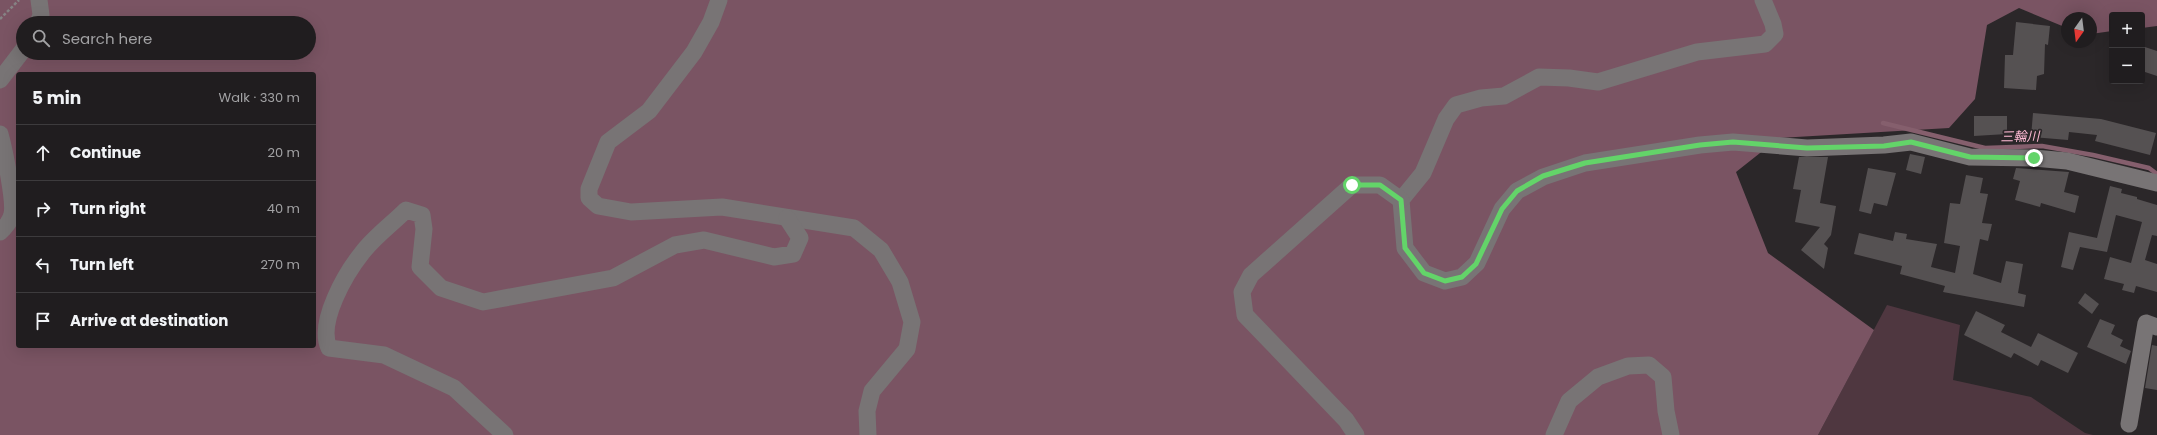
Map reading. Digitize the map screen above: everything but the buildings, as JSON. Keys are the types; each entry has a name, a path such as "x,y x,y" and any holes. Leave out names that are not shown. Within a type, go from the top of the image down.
{"street":[{"path":"39,0 41,16"},
{"path":"719,0 711,22 694,52 649,111 608,142 590,189 589,198 598,206 631,212 722,207 854,228 881,250 900,282 912,322 907,349 872,390 867,411 868,435"},
{"path":"1763,0 1773,24 1775,34 1765,44 1697,52 1598,82 1569,78 1539,77 1504,96 1481,98 1456,105 1446,118 1423,173 1401,200 1405,248 1424,273 1445,281 1462,277 1476,264 1502,209 1517,191 1543,176 1585,163 1700,145 1733,142 1807,148 1884,146 1911,142 1970,157 2034,158 2067,161 2157,183"},
{"path":"0,80 16,59"},
{"path":"0,134 9,181 12,214 0,232"},
{"path":"1356,435 1346,420 1245,315 1242,292 1251,275 1352,185 1380,185 1401,200"},
{"path":"505,435 454,388 384,355 329,348 325,340 329,314 339,288 362,252 406,210 422,216 424,229 420,267 441,288 483,302 613,278 675,246 704,240 774,257 793,254 800,238 787,218"},
{"path":"2129,424 2146,323 2157,327"},
{"path":"1554,435 1569,401 1598,377 1628,366 1649,365 1663,377 1666,411 1671,435"}],"path":[{"path":"0,19 19,0"}],"shaded area":[{"path":"0,0 2157,0 2157,26 2145,28 2145,12 2109,12 2109,31 2097,33 2097,12 2061,12 2061,26 2019,8 1987,25 1975,99 1949,128 1779,138 1736,172 1768,253 1874,330 1818,435 0,435"},
{"path":"1887,305 1960,325 1953,380 2031,397 2085,433 2093,435 1818,435"}],"waterway":[{"name":"三輪川","path":"1883,123 1985,148 2042,146 2093,155 2149,168 2157,174"}],"route":[{"path":"1352,185 1380,185 1401,200 1405,248 1424,273 1445,281 1462,277 1476,264 1502,209 1517,191 1543,176 1585,163 1700,145 1733,142 1807,148 1884,146 1911,142 1970,157 2034,158"}]}
